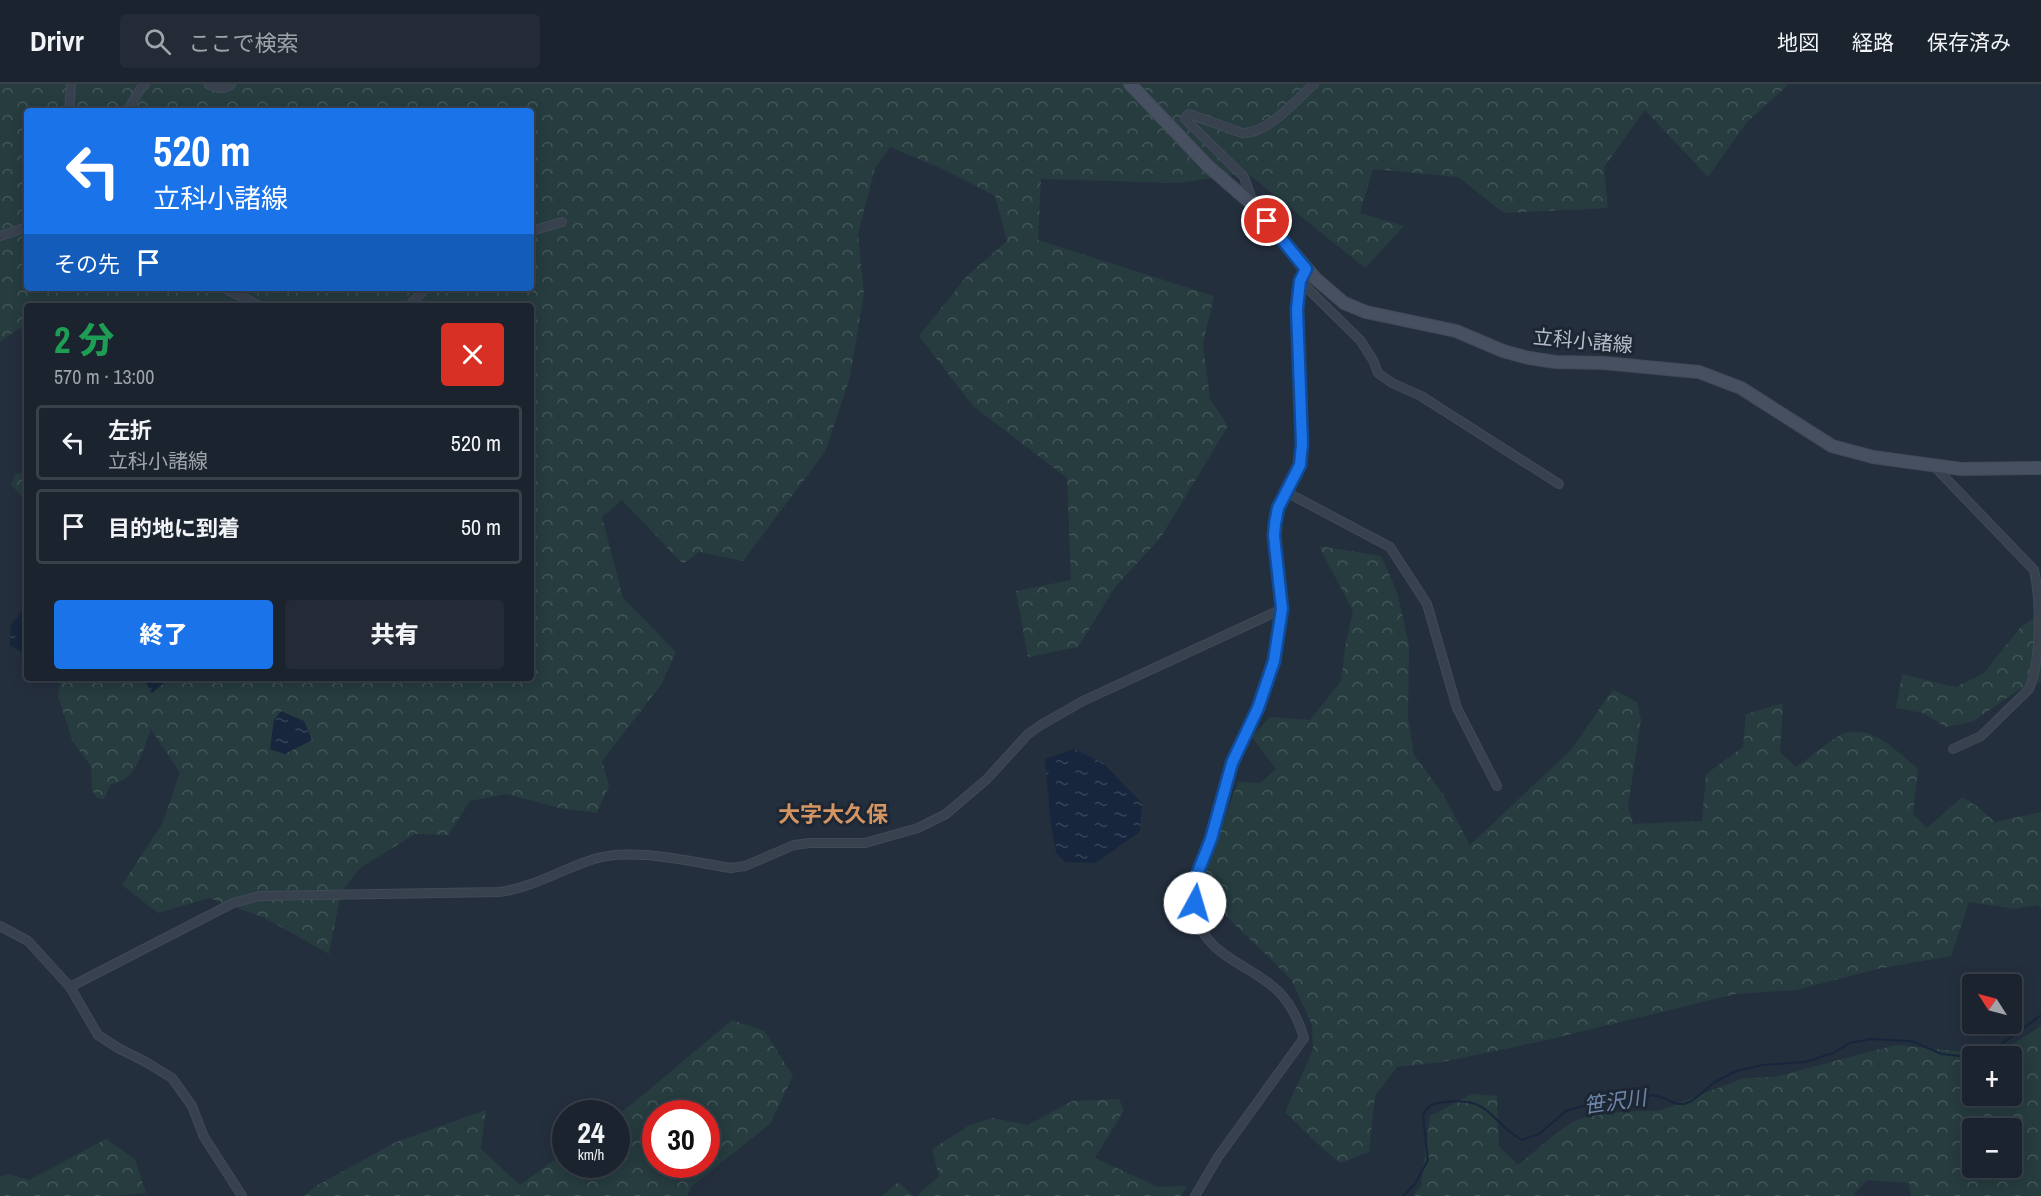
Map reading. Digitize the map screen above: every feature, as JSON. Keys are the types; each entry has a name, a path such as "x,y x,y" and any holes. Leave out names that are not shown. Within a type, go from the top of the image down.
{"main road":[{"name":"立科小諸線","path":"1130,84 1208,166 1254,206 1320,284 1344,303 1366,312 1456,331 1503,351 1529,358 1699,372 1741,388 1832,446 1873,457 1987,470 2041,468"}],"street":[{"path":"69,108 71,84"},
{"path":"128,108 145,84"},
{"path":"208,84 219,88 225,88 231,84"},
{"path":"1254,206 1244,177 1185,119 1189,114 1249,134 1264,128 1314,84"},
{"path":"534,230 562,222"},
{"path":"0,236 24,228"},
{"path":"1306,269 1305,286 1360,340 1373,360 1378,373 1421,396 1559,484"},
{"path":"1195,1196 1218,1157 1304,1038 1292,1010 1278,991 1212,945 1204,934 1196,915 1195,903 1198,872 1211,839 1232,763 1258,708 1274,661 1282,609 1274,536 1278,508 1300,465 1302,444 1297,309 1300,281 1306,269"},
{"path":"230,291 254,303"},
{"path":"412,303 423,291"},
{"path":"1933,465 2034,570 2037,583 2039,644 2034,680 2029,689 1981,735 1953,749"},
{"path":"1286,492 1390,547 1427,604 1456,708 1497,786"},
{"path":"70,987 224,907 259,896 499,892 516,890 594,859 614,855 638,854 731,868 752,863 794,845 852,844 899,834 918,828 946,814 987,780 1028,734 1054,717 1083,701 1282,609"},
{"path":"0,926 28,941 70,987 98,1035 172,1078 192,1106 204,1137 242,1196"}],"green space":[{"path":"0,84 1789,84 1747,122 1708,177 1645,110 1604,167 1608,208 1504,213 1458,177 1373,169 1360,213 1404,226 1365,268 1247,173 1178,183 1041,179 1038,240 1214,296 1203,343 1210,399 1228,426 1161,537 1116,586 1078,647 1028,657 1016,591 1071,580 1067,478 973,406 919,336 967,276 1007,241 995,196 945,170 890,147 875,168 858,234 864,293 850,377 825,452 743,561 699,552 683,564 622,500 602,517 623,598 676,652 661,685 602,761 609,786 597,813 559,808 506,794 470,801 448,835 415,834 360,868 341,892 329,954 265,918 209,898 158,913 122,885 162,824 180,773 151,729 133,771 120,782 111,784 104,799 97,798 92,790 91,766 73,742 58,696 61,681 145,681 152,693 166,681 534,681 534,303 24,303 24,327 0,342"},
{"path":"24,472 24,498 11,485 15,474"},
{"path":"1319,546 1381,556 1397,592 1409,645 1408,718 1414,755 1443,794 1470,845 1572,749 1613,689 1637,702 1641,720 1628,807 1633,824 1702,821 1706,774 1743,747 1746,714 1783,703 1780,752 1796,767 1845,733 1866,733 1875,737 1894,748 1918,769 1913,814 1927,828 1962,797 1995,822 2041,812 2041,908 2037,905 2015,909 1969,902 1951,956 1877,969 1796,990 1735,994 1547,1040 1442,1062 1397,1067 1375,1096 1369,1152 1340,1163 1285,1112 1313,1050 1312,1025 1291,979 1227,917 1202,880 1238,782 1260,783 1276,769 1252,737 1270,717 1310,720 1341,681 1353,611"},
{"path":"2041,612 2041,682 2020,689 1972,722 1946,727 1923,713 1896,708 1902,674 1955,687 1983,674 2020,628"},
{"path":"732,1020 764,1031 793,1076 770,1124 720,1164 720,1100 642,1100 642,1178 702,1178 691,1187 687,1196 304,1196 316,1186 396,1142 486,1110 481,1149 520,1185 552,1162 552,1178 630,1178 630,1105"},
{"path":"2041,1026 2041,1196 1911,1196 1909,1183 1867,1180 1854,1194 1859,1196 1413,1196 1421,1186 1430,1116 1472,1094 1497,1096 1499,1146 1518,1165 1558,1132 1580,1119 1615,1113 1659,1111 1744,1078 1774,1077 1896,1045 1962,1052 1962,1106 2022,1106 2022,1046 2009,1046"},
{"path":"1119,1099 1124,1110 1095,1158 1158,1187 1187,1186 1181,1196 917,1196 939,1176 932,1149 970,1125 992,1118 1028,1125 1072,1101"},
{"path":"106,1139 135,1159 146,1193 112,1196 0,1196 0,1177 9,1174 29,1180"},
{"path":"898,1182 914,1196 882,1196"}],"water":[{"path":"24,608 24,653 10,645 11,625"},
{"path":"145,681 166,681 152,693"},
{"path":"281,711 304,721 312,740 285,754 270,749 274,720"},
{"path":"1074,749 1103,763 1142,803 1140,832 1095,863 1065,862 1056,853 1050,818 1045,759"}],"waterway":[{"name":"笹沢川","path":"1403,1196 1415,1184 1428,1160 1423,1116 1434,1104 1461,1101 1472,1103 1489,1112 1522,1140 1539,1134 1566,1111 1590,1104 1605,1107 1616,1106 1652,1095 1677,1104 1684,1104 1692,1101 1715,1082 1736,1071 1763,1065 1805,1062 1833,1053 1850,1043 1871,1039 1911,1041 1942,1054 1960,1056 1985,1052 1999,1046 2041,1015"}],"district":[{"name":"大字大久保","path":"833,814"}],"route":[{"path":"1195,903 1198,872 1211,839 1232,763 1258,708 1274,661 1282,609 1274,536 1275,524 1278,508 1300,465 1302,444 1297,309 1300,281 1306,269 1267,221"}]}
